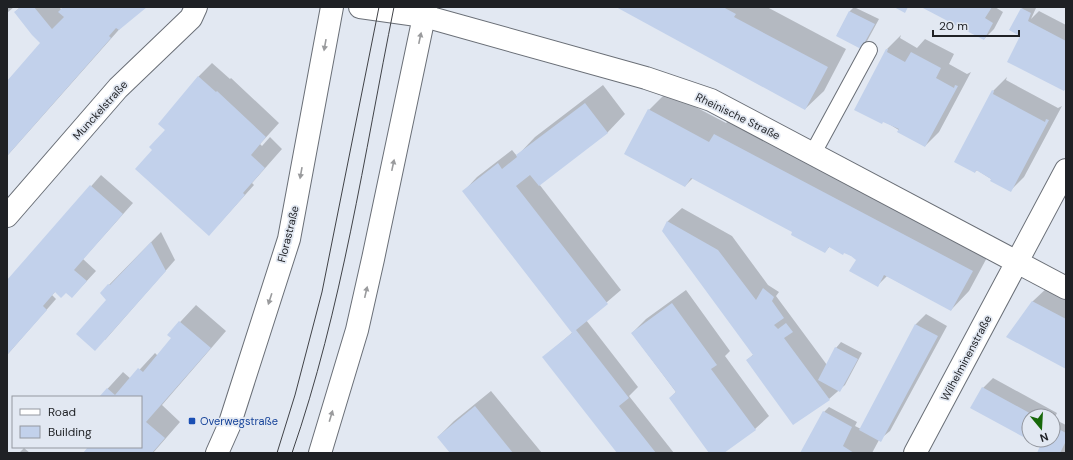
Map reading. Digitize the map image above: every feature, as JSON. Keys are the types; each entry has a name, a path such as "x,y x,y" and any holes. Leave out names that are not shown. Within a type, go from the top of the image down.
{"street":[{"name":"Munckelstraße","path":"7,216 118,88 191,18 196,7"},
{"name":"Florastraße","path":"217,453 229,426 289,238 332,7"},
{"name":"Rheinische Straße","path":"360,7 425,12 646,78 712,100 1066,288"},
{"path":"320,453 360,316 425,12"},
{"name":"Wilhelminenstraße","path":"915,453 1066,170"}],"lane":[{"path":"813,153 869,50"}],"building":[{"path":"21,7 34,7 52,29 64,17 58,12 63,7 147,7 119,30 116,28 109,36 111,38 7,156 7,81 40,43 14,12"},
{"path":"616,7 723,7 736,14 734,17 828,67 805,110"},
{"path":"894,7 908,7 905,13"},
{"path":"921,7 992,7 985,18 993,23 984,40"},
{"path":"1021,8 1031,13 1028,21 1066,41 1066,87 1064,91 1007,62 1020,36 1009,30"},
{"path":"849,11 875,24 861,49 836,36"},
{"path":"886,49 888,49 887,52 905,62 911,52 941,68 936,78 954,88 955,85 958,86 925,147 897,132 899,129 883,122 882,124 854,110"},
{"path":"198,76 216,92 217,91 266,137 251,155 265,168 243,193 245,195 209,236 135,169 152,150 149,147 165,130 158,124"},
{"path":"992,90 994,91 993,94 1045,122 1046,119 1049,120 1011,192 990,181 991,179 976,170 975,173 954,162"},
{"path":"585,103 608,133 539,186 530,175 516,186 608,304 576,330 629,398 619,406 656,453 617,453 542,357 572,333 462,191 498,163 502,169 517,157 516,155"},
{"path":"648,109 709,142 714,134 973,271 951,311 884,275 878,287 849,271 856,260 851,256 844,253 843,255 829,247 825,253 791,235 792,232 691,178 685,187 624,154"},
{"path":"90,185 123,214 74,270 87,281 72,298 66,293 61,298 55,292 43,306 47,310 7,355 7,280"},
{"path":"667,221 718,250 756,300 763,288 774,297 772,301 784,318 774,325 778,329 786,323 793,332 784,338 830,400 793,425 746,360 753,355 662,231"},
{"path":"151,242 166,271 95,351 76,334 106,300 100,293 108,284 110,285"},
{"path":"1032,301 1066,319 1066,369 1006,337"},
{"path":"672,303 717,365 711,369 756,430 724,453 709,453 669,398 676,392 631,333"},
{"path":"179,321 211,348 146,422 165,438 152,453 83,453 87,448 142,448 142,396 100,396 107,388 115,395 138,368 143,372 171,338 167,335"},
{"path":"915,324 938,336 881,442 859,430"},
{"path":"835,347 858,359 840,392 818,380"},
{"path":"982,387 1021,408 1021,436 970,408"},
{"path":"475,406 513,453 450,453 437,437"},
{"path":"823,411 852,427 843,446 854,453 800,453"},
{"path":"1061,430 1066,433 1066,441 1060,453 1037,453 1039,448 1061,448"}],"tram line":[{"path":"277,453 295,395 322,292 379,7"},
{"path":"292,453 310,399 338,288 362,176 394,7"}],"place":[{"name":"Overwegstraße","path":"192,421"}]}
